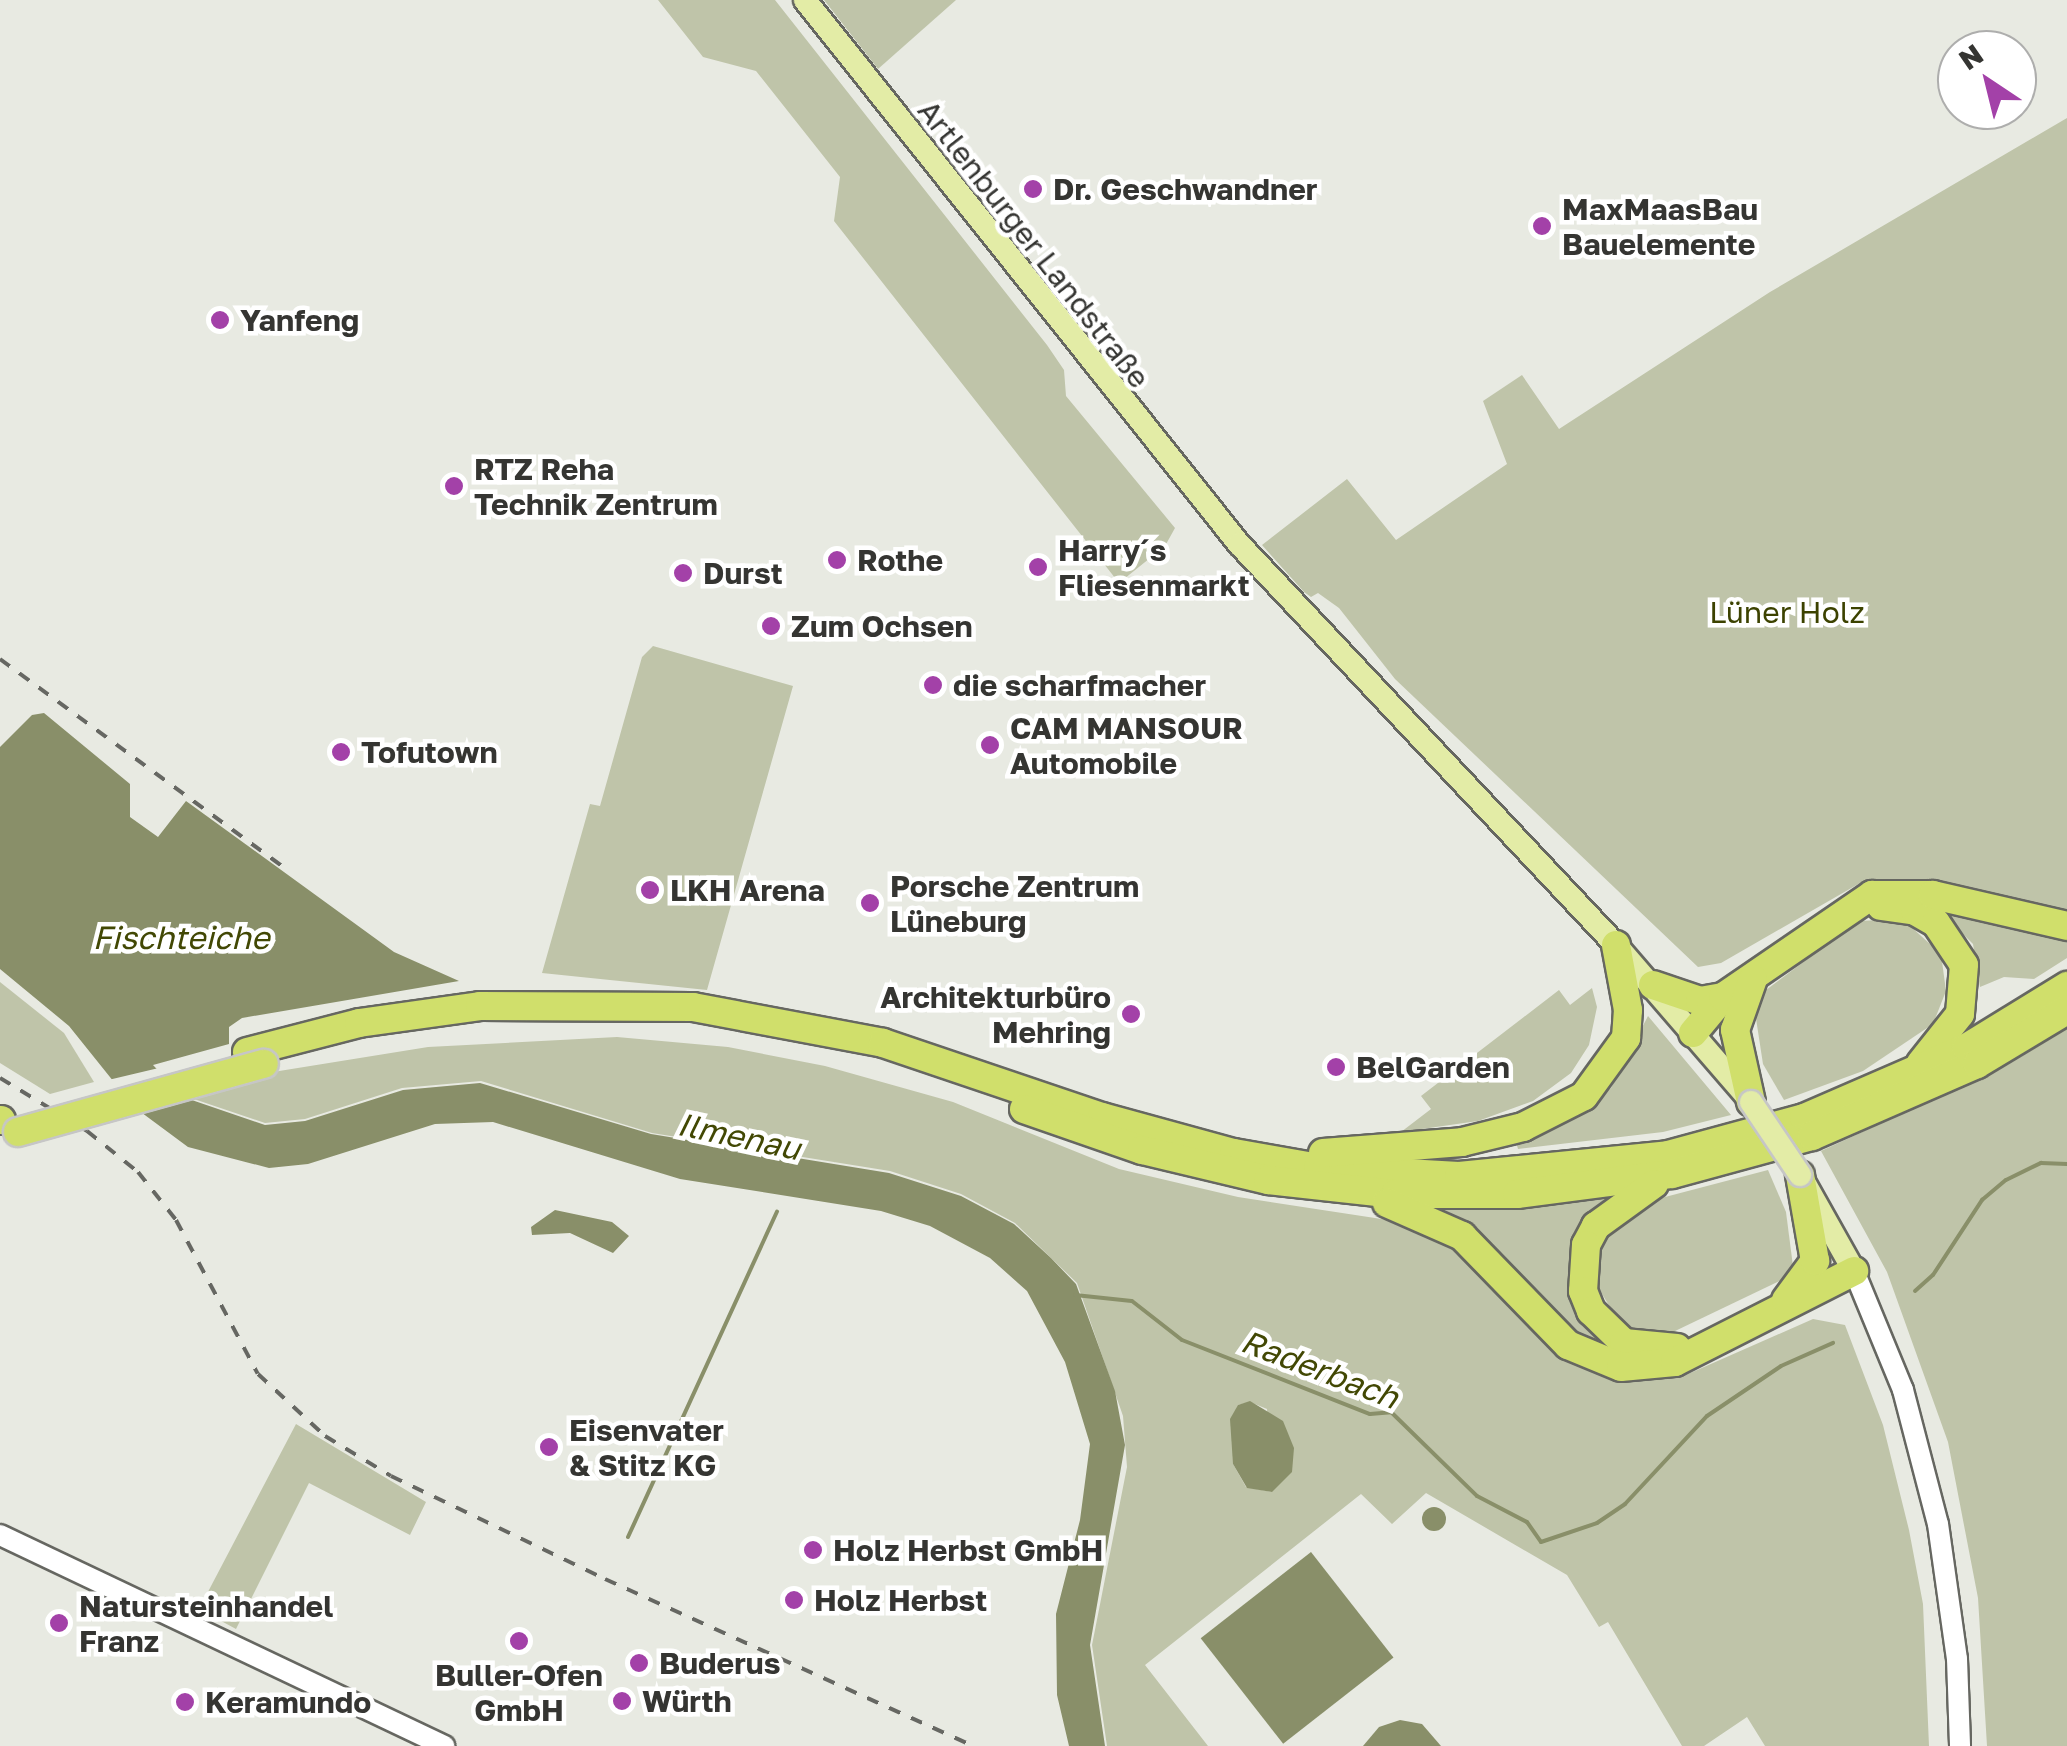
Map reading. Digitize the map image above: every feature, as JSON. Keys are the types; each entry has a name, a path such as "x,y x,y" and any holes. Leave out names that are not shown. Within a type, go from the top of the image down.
{"highway":[{"path":"1693,1033 1723,998 1836,915 1872,896 1910,892 2067,926"},
{"path":"1836,915 1884,906 1914,911 1936,923 1964,965 1960,1014 1908,1077"},
{"path":"1234,1154 1415,1150 1523,1127 1560,1112 1602,1079 1626,1038 1628,1010 1616,945"},
{"path":"1751,1102 1735,1030 1756,974"},
{"path":"1653,985 1700,1001 1723,998"},
{"path":"5,1127 255,1058 359,1024 480,1006 694,1007 883,1042 1234,1154 1394,1174 1602,1165 1738,1138 1908,1077 2067,986"},
{"path":"1345,1190 1517,1194 1672,1174 1865,1116 1977,1064 2067,1010"},
{"path":"255,1058 482,1022 618,1019 710,1026 892,1064 1175,1158 1345,1190 1418,1214 1462,1236 1556,1334 1594,1360 1650,1368 1713,1342 1854,1271"},
{"path":"1672,1174 1614,1207 1596,1226 1586,1245 1583,1290 1591,1311 1624,1343 1658,1350 1713,1342"},
{"path":"1774,1311 1816,1261 1800,1175"}],"main road":[{"name":"Artlenburger Landstraße","path":"805,0 1219,522 1653,985 1751,1102 1800,1175 1854,1271"},
{"path":"1854,1271 1904,1390 1938,1524 1957,1659 1960,1746"},
{"path":"0,1535 444,1746"}],"green space":[{"path":"658,0 775,0 1047,345 1064,370 1066,396 1175,528 1165,546 1119,583 834,221 840,177 756,71 703,57"},
{"path":"824,0 956,0 878,69"},
{"name":"Lüner Holz","path":"2067,118 2067,910 1939,880 1867,879 1721,963 1698,967 1395,679 1339,608 1318,593 1311,597 1304,592 1262,545 1347,479 1396,540 1507,464 1483,401 1522,375 1559,429 1770,292"},
{"name":"LKH Arena","path":"653,646 793,686 707,990 542,973 590,804 600,806 642,657"},
{"path":"1944,905 2067,936 2067,958 2034,979 2004,977 1980,987 1973,944 1948,919"},
{"path":"1858,921 1909,925 1941,954 1946,991 1933,1024 1863,1071 1784,1100 1763,1064 1755,1012 1762,993"},
{"path":"0,982 64,1033 94,1082 50,1094 0,1063"},
{"path":"1592,988 1597,1007 1589,1045 1571,1073 1533,1101 1478,1121 1401,1132 1431,1109 1421,1096 1559,990 1570,1005"},
{"path":"1648,1016 1731,1115 1663,1132 1518,1149 1516,1142 1565,1122 1611,1088"},
{"path":"2067,1024 2067,1746 1987,1746 1978,1598 1948,1442 1887,1272 1821,1151 1984,1076"},
{"path":"617,1037 728,1047 825,1066 953,1102 1119,1169 1238,1197 1388,1220 1452,1249 1559,1358 1618,1383 1679,1378 1813,1319 1845,1325 1883,1425 1909,1530 1923,1604 1929,1746 1765,1746 1747,1717 1704,1746 1682,1746 1608,1622 1599,1627 1567,1575 1426,1493 1392,1524 1361,1494 1145,1665 1208,1746 1107,1746 1092,1645 1127,1467 1123,1416 1077,1283 1015,1223 961,1194 890,1171 652,1133 481,1081 402,1088 305,1119 265,1123 185,1096 273,1072 428,1047","holes":["1250,1402 1267,1409 1272,1492 1246,1487 1233,1464 1238,1405"]},
{"path":"1768,1170 1786,1212 1794,1274 1673,1332 1639,1332 1619,1322 1596,1284 1597,1248 1610,1229 1646,1202"},
{"path":"1632,1189 1573,1267 1647,1359 1573,1338 1418,1203"},
{"path":"296,1424 426,1502 410,1535 309,1483 236,1629 199,1609"}],"water":[{"name":"Fischteiche","path":"44,713 130,784 130,817 158,837 186,801 394,952 459,981 242,1018 229,1027 229,1044 153,1065 183,1097 265,1125 305,1121 403,1090 480,1083 651,1134 889,1173 961,1196 1014,1224 1051,1258 1076,1284 1115,1391 1125,1445 1090,1645 1105,1746 1069,1746 1057,1695 1056,1614 1080,1520 1090,1444 1065,1362 1027,1291 990,1258 930,1226 881,1211 680,1179 493,1122 435,1124 308,1164 269,1168 188,1147 134,1107 69,1026 0,969 0,747 32,715"},
{"path":"555,1210 612,1222 629,1236 613,1253 570,1233 532,1235 531,1227"},
{"path":"1250,1401 1283,1421 1294,1448 1292,1472 1272,1492 1247,1488 1233,1464 1230,1419 1238,1405"},
{"path":"1434,1507 1443,1510 1443,1528 1434,1531 1425,1528 1422,1519 1425,1510"},
{"path":"1311,1552 1393,1658 1283,1744 1201,1638"},
{"path":"1400,1720 1422,1724 1441,1746 1363,1746 1379,1727"}],"pier":[{"path":"184,1062 161,1068 186,1093 130,1110 104,1081"}],"waterway":[{"name":"Raderbach","path":"1915,1291 1933,1275 1982,1200 2006,1180 2041,1163 2067,1164"},
{"path":"628,1537 777,1211"},
{"name":"Raderbach","path":"1075,1295 1132,1301 1182,1340 1370,1414 1391,1412 1477,1496 1527,1522 1541,1542 1597,1523 1625,1504 1707,1416 1781,1366 1833,1343"}],"railway":[{"path":"0,659 284,868"},
{"path":"0,1078 87,1131 138,1172 176,1220 258,1374 325,1436 391,1476 605,1579 973,1746"}],"place":[{"name":"Dr. Geschwandner","path":"1033,189"},
{"name":"MaxMaasBau Bauelemente","path":"1542,226"},
{"name":"Yanfeng","path":"220,320"},
{"name":"RTZ Reha Technik Zentrum","path":"454,486"},
{"name":"Rothe","path":"837,560"},
{"name":"Harry´s Fliesenmarkt","path":"1038,567"},
{"name":"Durst","path":"683,573"},
{"name":"Zum Ochsen","path":"771,626"},
{"name":"die scharfmacher","path":"933,685"},
{"name":"CAM MANSOUR Automobile","path":"990,745"},
{"name":"Tofutown","path":"341,752"},
{"name":"LKH Arena","path":"650,890"},
{"name":"Porsche Zentrum Lüneburg","path":"870,903"},
{"name":"Architekturbüro Mehring","path":"1131,1014"},
{"name":"BelGarden","path":"1336,1067"},
{"name":"Eisenvater & Stitz KG","path":"549,1447"},
{"name":"Holz Herbst GmbH","path":"813,1550"},
{"name":"Holz Herbst","path":"794,1600"},
{"name":"Natursteinhandel Franz","path":"59,1623"},
{"name":"Buller-Ofen GmbH","path":"519,1641"},
{"name":"Buderus","path":"639,1663"},
{"name":"Würth","path":"622,1701"},
{"name":"Keramundo","path":"185,1702"}],"water label":[{"name":"Ilmenau","path":"739,1136"}]}
